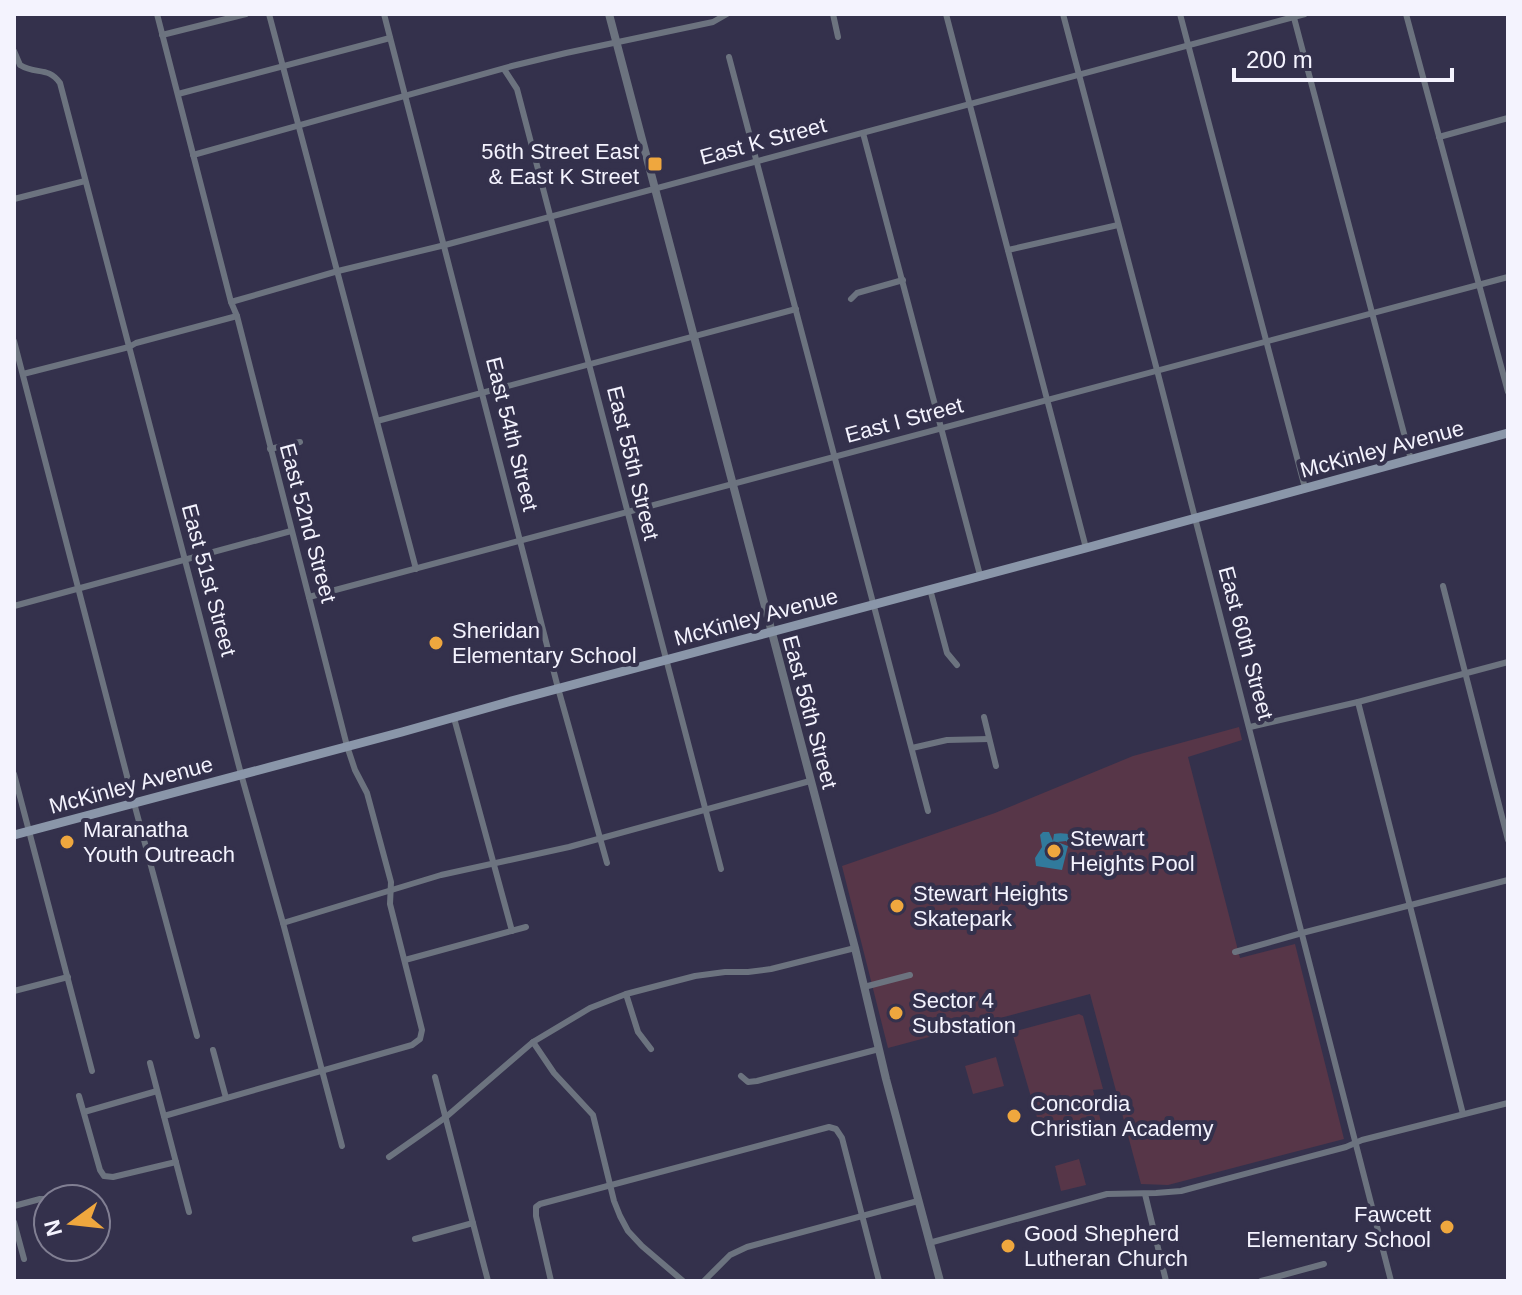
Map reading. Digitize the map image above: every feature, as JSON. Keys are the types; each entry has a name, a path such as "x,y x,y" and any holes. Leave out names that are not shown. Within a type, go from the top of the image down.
{"main road":[{"name":"McKinley Avenue","path":"14,835 1508,433"}],"street":[{"name":"East 52nd Street","path":"157,14 347,746 367,793 391,882 390,904 421,1022 420,1039 412,1045 322,1071"},
{"path":"162,35 246,14"},
{"path":"269,14 416,569"},
{"name":"East 54th Street","path":"384,14 558,688 607,863"},
{"name":"East 56th Street","path":"609,14 940,1281"},
{"path":"193,155 504,69 713,22 727,14"},
{"path":"833,14 838,37"},
{"path":"946,14 1086,548"},
{"name":"East 60th Street","path":"1063,14 1391,1281"},
{"path":"1180,14 1305,488"},
{"name":"East K Street","path":"231,302 1305,14"},
{"path":"1406,14 1508,392"},
{"path":"1294,15 1411,460"},
{"path":"178,94 390,38"},
{"name":"East 51st Street","path":"14,51 20,65 51,73 60,82 342,1146"},
{"path":"729,57 928,811"},
{"name":"East 55th Street","path":"504,69 517,89 721,869"},
{"path":"1439,137 1508,118"},
{"path":"863,133 980,575"},
{"path":"14,199 85,181"},
{"path":"1008,250 1118,225"},
{"name":"East I Street","path":"309,597 1508,277"},
{"path":"851,299 857,293 903,280"},
{"path":"377,421 796,309"},
{"path":"23,374 237,316"},
{"path":"14,341 197,1036"},
{"path":"270,449 300,442"},
{"path":"14,606 291,531"},
{"path":"1443,586 1508,840"},
{"path":"930,589 947,653 957,665"},
{"path":"1250,727 1508,662"},
{"path":"1358,702 1463,1114"},
{"path":"984,717 996,766"},
{"path":"454,718 512,931"},
{"path":"912,748 947,740 989,739"},
{"path":"14,774 92,1071"},
{"path":"283,923 441,875 569,847 810,781"},
{"path":"1235,952 1508,880"},
{"path":"405,960 526,927"},
{"path":"389,1157 446,1117 533,1042 577,1015 626,994 695,976 771,969 855,948"},
{"path":"864,987 910,975"},
{"path":"14,991 68,977"},
{"path":"626,994 638,1032 651,1049"},
{"path":"533,1042 554,1073 591,1112 620,1216 634,1239 683,1281"},
{"path":"741,1076 748,1082 761,1080 879,1049"},
{"path":"213,1050 226,1098"},
{"path":"150,1063 189,1212"},
{"path":"164,1116 322,1071"},
{"path":"435,1077 488,1281"},
{"path":"84,1112 157,1091"},
{"path":"79,1096 100,1170 106,1176 176,1162"},
{"path":"929,1243 1107,1194 1181,1191 1508,1103"},
{"path":"551,1281 537,1220 536,1207 543,1203 832,1127 842,1138 879,1281"},
{"path":"1145,1194 1166,1281"},
{"path":"704,1281 738,1250 918,1201"},
{"path":"14,1222 24,1259"},
{"path":"415,1239 473,1223"},
{"path":"1261,1281 1324,1264"}],"shaded area":[{"path":"1239,727 1242,740 1188,757 1240,958 1295,944 1344,1139 1168,1185 1141,1184 1090,994 888,1048 842,866 995,813 1133,756"},
{"path":"1079,1014 1083,1016 1103,1089 1093,1090 1101,1122 1043,1138 1012,1032"},
{"path":"996,1057 1004,1086 973,1094 965,1066"},
{"path":"1079,1159 1086,1185 1061,1191 1055,1166"}],"water":[{"name":"Stewart Heights Pool","path":"1049,832 1053,841 1054,834 1062,833 1073,836 1077,841 1075,847 1066,841 1057,842 1068,846 1062,870 1036,866 1035,858 1042,847 1040,835"}],"place":[{"name":"56th Street East & East K Street","path":"655,164"},
{"name":"Sheridan Elementary School","path":"436,643"},
{"name":"Maranatha Youth Outreach","path":"67,842"},
{"name":"Stewart Heights Pool","path":"1054,851"},
{"name":"Stewart Heights Skatepark","path":"897,906"},
{"name":"Sector 4 Substation","path":"896,1013"},
{"name":"Concordia Christian Academy","path":"1014,1116"},
{"name":"Fawcett Elementary School","path":"1447,1227"},
{"name":"Good Shepherd Lutheran Church","path":"1008,1246"}]}
